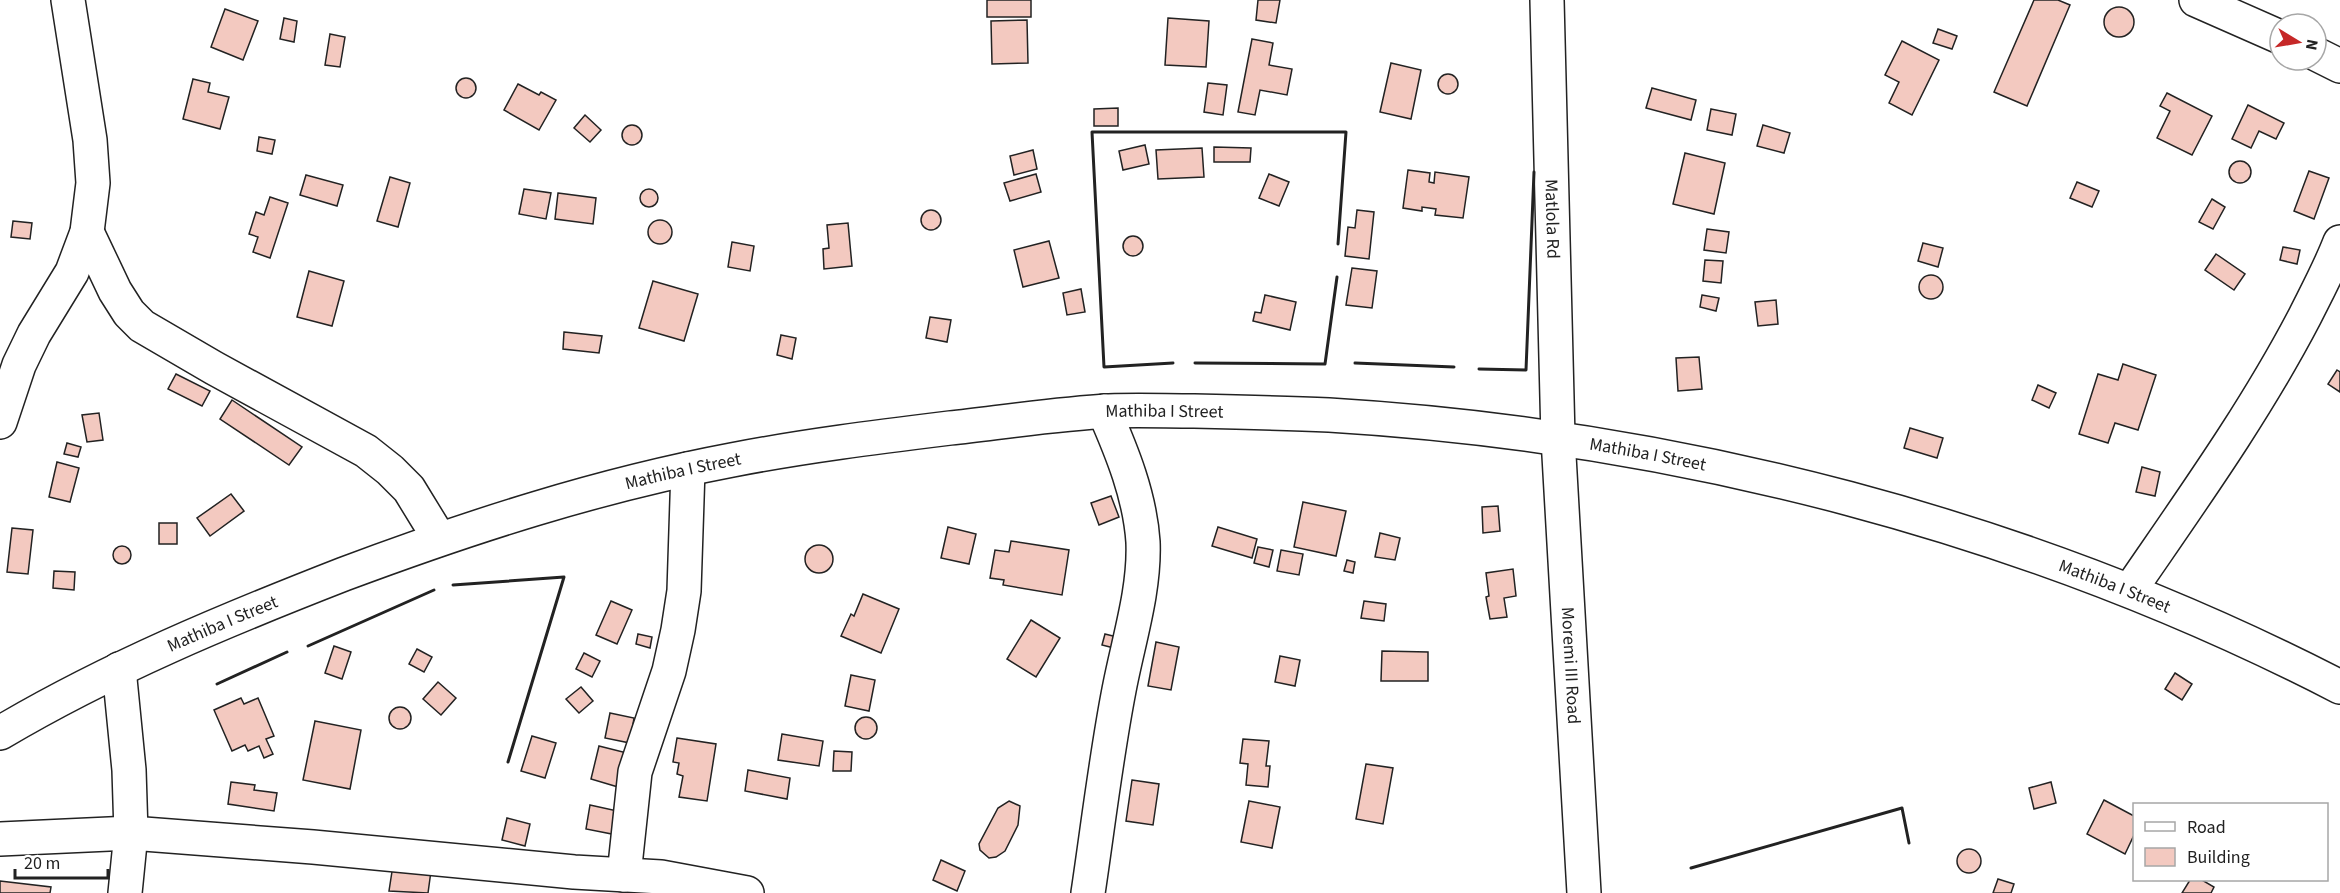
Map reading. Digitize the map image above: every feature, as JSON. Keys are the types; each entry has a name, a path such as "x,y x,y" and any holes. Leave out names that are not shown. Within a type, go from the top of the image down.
{"street":[{"path":"0,422 19,365 34,334 72,272 87,232 93,183 90,140 69,0"},
{"name":"Matlola Rd","path":"1547,0 1558,438"},
{"path":"2196,0 2268,32"},
{"path":"87,232 115,291 129,313 142,326 366,451 409,489 439,538"},
{"path":"2130,590 2278,367 2333,262 2340,242"},
{"path":"1089,893 1118,692 1141,585 1143,542 1133,488 1104,411"},
{"name":"Mathiba I Street","path":"0,733 119,669 203,630 439,538 558,501 737,459 885,436 1104,411 1282,412 1424,421 1558,438 1790,483 1932,524 2130,590 2284,657 2340,687"},
{"name":"Moremi III Road","path":"1558,438 1584,893"},
{"path":"624,875 635,772 669,671 678,630 684,591 688,469"},
{"path":"119,669 129,770 131,833 125,893"},
{"path":"0,840 131,833 661,878 743,893"}],"building":[{"path":"987,0 1031,0 1031,17 987,17"},
{"path":"1258,0 1280,0 1276,23 1256,20"},
{"path":"2034,0 2058,0 2070,5 2027,106 1994,92"},
{"path":"2119,7 2125,8 2133,16 2133,28 2125,36 2119,37 2113,36 2105,28 2104,22 2105,16 2113,8"},
{"path":"225,9 258,21 243,60 211,47"},
{"path":"284,18 297,21 294,42 280,39"},
{"path":"1168,18 1209,21 1206,67 1165,65"},
{"path":"1027,20 1028,63 992,64 991,21"},
{"path":"1938,29 1957,36 1952,49 1933,43"},
{"path":"330,34 345,37 340,67 325,65"},
{"path":"1252,39 1273,43 1269,65 1292,69 1287,95 1260,90 1255,115 1238,112"},
{"path":"1902,41 1939,60 1912,115 1889,103 1899,82 1885,75"},
{"path":"1391,63 1421,70 1411,119 1380,112"},
{"path":"1448,74 1455,77 1458,84 1455,91 1448,94 1441,91 1438,84 1441,77"},
{"path":"466,78 473,81 476,88 473,95 466,98 459,95 456,88 459,81"},
{"path":"193,79 210,83 208,92 229,97 220,129 183,119"},
{"path":"1208,83 1227,85 1223,115 1204,112"},
{"path":"518,84 539,95 541,92 556,100 539,130 504,110"},
{"path":"1652,88 1696,100 1691,120 1646,108"},
{"path":"2167,93 2212,116 2192,155 2157,138 2170,111 2160,106"},
{"path":"2248,105 2284,123 2276,139 2259,131 2251,148 2232,139"},
{"path":"1118,108 1118,126 1094,126 1094,109"},
{"path":"1711,109 1736,114 1732,135 1707,130"},
{"path":"585,115 601,130 590,142 574,128"},
{"path":"632,125 639,128 642,135 639,142 632,145 625,142 622,135 625,128"},
{"path":"1763,125 1790,133 1784,153 1757,146"},
{"path":"259,137 275,140 272,154 257,151"},
{"path":"1145,145 1149,164 1123,170 1119,151"},
{"path":"1214,147 1251,148 1250,162 1214,162"},
{"path":"1202,148 1204,177 1158,179 1156,150"},
{"path":"1033,150 1037,169 1014,175 1010,156"},
{"path":"1685,153 1725,163 1714,214 1673,204"},
{"path":"2240,161 2248,164 2251,172 2248,180 2240,183 2232,180 2229,172 2232,164"},
{"path":"1408,170 1430,173 1429,182 1434,183 1435,172 1469,177 1463,218 1435,215 1436,209 1422,207 1422,211 1403,208"},
{"path":"2309,171 2329,178 2314,219 2294,211"},
{"path":"1036,174 1041,192 1010,201 1004,183"},
{"path":"1269,174 1289,182 1279,206 1259,198"},
{"path":"306,175 343,185 337,206 300,195"},
{"path":"390,177 410,183 398,227 377,221"},
{"path":"2077,182 2099,191 2092,207 2070,198"},
{"path":"524,189 551,193 546,219 519,214"},
{"path":"649,189 655,192 658,198 655,204 649,207 643,204 640,198 643,192"},
{"path":"558,193 596,198 593,224 555,219"},
{"path":"270,197 288,203 270,258 253,252 258,237 249,234 256,212 264,215"},
{"path":"2212,199 2225,207 2213,229 2199,222"},
{"path":"931,210 938,213 941,220 938,227 931,230 924,227 921,220 924,213"},
{"path":"1357,210 1374,212 1369,259 1345,256 1348,227 1355,228"},
{"path":"660,220 665,221 671,227 671,237 665,243 660,244 655,243 649,237 648,232 649,227 655,221"},
{"path":"13,221 32,223 30,239 11,237"},
{"path":"848,223 852,266 824,269 823,249 829,248 827,225"},
{"path":"1707,229 1729,232 1726,253 1704,250"},
{"path":"1133,236 1140,239 1143,246 1140,253 1133,256 1126,253 1123,246 1126,239"},
{"path":"1049,241 1059,278 1023,287 1014,250"},
{"path":"732,242 754,246 750,271 728,267"},
{"path":"1923,243 1943,248 1938,267 1918,261"},
{"path":"2283,247 2300,250 2297,264 2280,260"},
{"path":"2216,254 2245,274 2234,290 2205,270"},
{"path":"1705,260 1723,261 1721,283 1703,281"},
{"path":"1352,268 1377,271 1372,308 1346,305"},
{"path":"309,271 344,281 332,326 297,317"},
{"path":"1931,275 1940,278 1943,287 1940,296 1931,299 1922,296 1919,287 1922,278"},
{"path":"653,281 698,294 684,341 639,328"},
{"path":"1081,289 1085,312 1067,315 1063,293"},
{"path":"1265,295 1296,302 1290,330 1253,321 1255,312 1261,313"},
{"path":"1702,295 1719,298 1716,311 1700,307"},
{"path":"1776,300 1778,324 1758,326 1755,302"},
{"path":"930,317 951,320 947,342 926,338"},
{"path":"564,332 602,336 599,353 563,349"},
{"path":"781,335 796,338 792,359 777,355"},
{"path":"1699,357 1702,389 1678,391 1676,358"},
{"path":"2123,364 2156,375 2138,430 2115,423 2108,443 2079,434 2098,374 2118,380"},
{"path":"2337,370 2340,372 2340,392 2328,384"},
{"path":"176,374 210,391 202,406 168,389"},
{"path":"2038,385 2056,393 2049,408 2032,400"},
{"path":"232,400 302,447 289,465 220,419"},
{"path":"99,413 103,440 87,442 82,415"},
{"path":"1910,428 1943,438 1937,458 1904,448"},
{"path":"67,443 81,447 78,457 64,454"},
{"path":"57,462 79,468 70,502 49,497"},
{"path":"2142,467 2160,472 2155,496 2136,492"},
{"path":"231,494 244,511 210,536 197,518"},
{"path":"1111,496 1119,517 1099,525 1091,503"},
{"path":"1303,502 1346,511 1336,556 1294,547"},
{"path":"1498,506 1500,531 1483,533 1482,507"},
{"path":"159,523 177,523 177,544 159,544"},
{"path":"948,527 976,534 969,564 941,558"},
{"path":"1218,527 1257,539 1252,558 1212,546"},
{"path":"12,528 33,530 28,574 7,572"},
{"path":"1380,533 1400,538 1395,560 1375,557"},
{"path":"1011,541 1069,550 1062,595 1003,585 1004,580 990,578 995,550 1009,552"},
{"path":"819,545 829,549 833,559 829,569 819,573 809,569 805,559 809,549"},
{"path":"122,546 128,549 131,555 128,561 122,564 116,561 113,555 116,549"},
{"path":"1258,547 1273,550 1269,567 1254,563"},
{"path":"1281,550 1303,554 1299,575 1277,571"},
{"path":"1347,560 1355,562 1353,573 1344,571"},
{"path":"1513,569 1516,596 1504,598 1507,617 1490,619 1486,597 1489,596 1486,573"},
{"path":"54,571 75,572 74,590 53,588"},
{"path":"863,594 899,609 881,653 841,636 851,614 854,616"},
{"path":"611,601 632,610 617,644 596,635"},
{"path":"1364,601 1386,604 1384,621 1361,618"},
{"path":"1031,620 1060,638 1036,677 1007,659"},
{"path":"638,634 652,637 650,648 636,644"},
{"path":"1105,634 1121,638 1118,649 1102,645"},
{"path":"1156,642 1179,647 1171,690 1148,686"},
{"path":"334,646 351,652 342,679 325,673"},
{"path":"417,649 432,657 424,672 409,664"},
{"path":"1382,651 1428,652 1428,681 1381,681"},
{"path":"584,653 600,661 592,677 576,669"},
{"path":"1280,656 1300,660 1295,686 1275,682"},
{"path":"2175,673 2192,684 2182,700 2165,689"},
{"path":"851,675 875,680 869,711 845,706"},
{"path":"438,682 456,698 441,715 423,699"},
{"path":"581,687 593,701 579,713 566,699"},
{"path":"241,698 244,704 258,698 274,736 266,739 273,754 264,758 259,746 248,751 245,745 232,751 214,710"},
{"path":"396,707 404,707 411,714 411,722 404,729 396,729 389,722 389,714"},
{"path":"610,713 634,718 630,743 605,738"},
{"path":"866,717 874,720 877,728 874,736 866,739 858,736 855,728 858,720"},
{"path":"315,721 361,730 350,789 303,780"},
{"path":"782,734 823,741 819,766 778,760"},
{"path":"532,736 556,743 545,778 521,771"},
{"path":"677,738 716,744 707,801 679,797 683,776 677,774 679,763 673,762"},
{"path":"1243,739 1269,741 1266,766 1270,766 1268,787 1246,785 1248,764 1240,763"},
{"path":"599,746 627,753 618,787 591,779"},
{"path":"834,751 852,752 851,771 833,771"},
{"path":"1366,764 1393,768 1383,824 1356,819"},
{"path":"748,770 790,778 787,799 745,791"},
{"path":"1132,780 1159,784 1153,825 1126,821"},
{"path":"231,782 255,785 254,790 277,793 274,811 228,804"},
{"path":"2051,782 2056,803 2034,809 2029,788"},
{"path":"2104,800 2133,815 2133,837 2125,854 2087,834"},
{"path":"1009,801 1020,806 1018,825 1005,851 996,857 989,858 980,850 979,844 998,808"},
{"path":"1249,801 1280,807 1272,848 1241,842"},
{"path":"590,805 622,812 617,835 586,829"},
{"path":"507,818 530,824 525,846 502,840"},
{"path":"1969,849 1974,850 1980,856 1980,866 1974,872 1969,873 1964,872 1958,866 1957,861 1958,856 1964,850"},
{"path":"941,860 965,871 957,891 933,880"},
{"path":"393,865 431,871 428,893 389,891"},
{"path":"1998,879 2014,884 2011,893 1993,893"},
{"path":"0,881 51,887 50,893 0,893"},
{"path":"2189,881 2204,881 2214,887 2211,893 2182,893"}],"wall":[{"path":"1173,363 1104,367 1092,132 1346,132 1338,244"},
{"path":"1479,369 1526,370 1534,172"},
{"path":"1195,363 1325,364 1337,277"},
{"path":"1355,363 1454,367"},
{"path":"453,585 564,577 508,762"},
{"path":"308,646 434,590"},
{"path":"217,684 287,652"},
{"path":"1691,868 1902,808 1909,843"}]}
